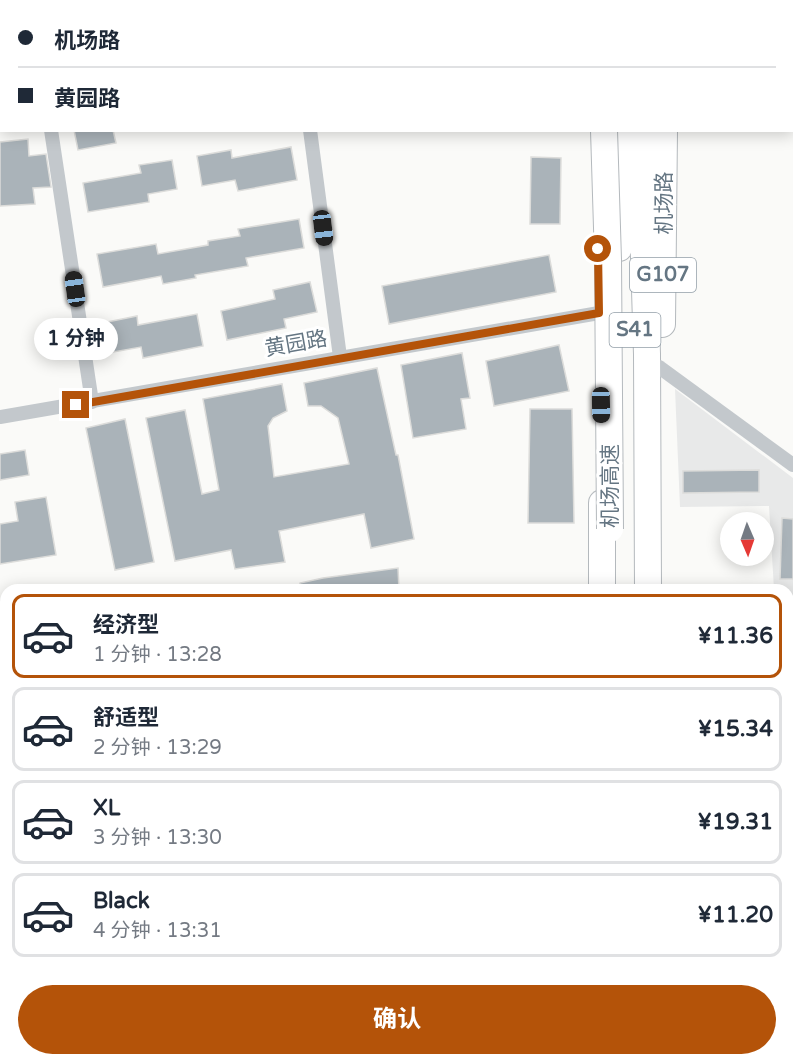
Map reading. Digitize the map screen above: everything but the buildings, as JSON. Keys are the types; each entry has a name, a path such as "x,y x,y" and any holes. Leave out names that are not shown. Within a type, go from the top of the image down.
{"highway":[{"name":"G107","path":"597,132 602,584"},
{"name":"机场路","path":"648,419 659,367 664,132"},
{"name":"机场路","path":"626,136 648,419 648,584"},
{"path":"602,429 616,383 619,353 626,136"},
{"name":"机场高速","path":"610,584 608,260 626,136"},
{"name":"机场高速","path":"626,136 637,584"}],"street":[{"path":"51,132 92,402"},
{"path":"310,132 340,357"},
{"name":"黄园路","path":"0,417 340,357 548,324 599,313"},
{"path":"659,367 793,465"}],"shaded area":[{"path":"675,389 793,478 793,584 774,584 774,512 769,512 769,506 680,507"}],"route":[{"path":"76,405 437,340 548,324 599,313 598,249"}]}
